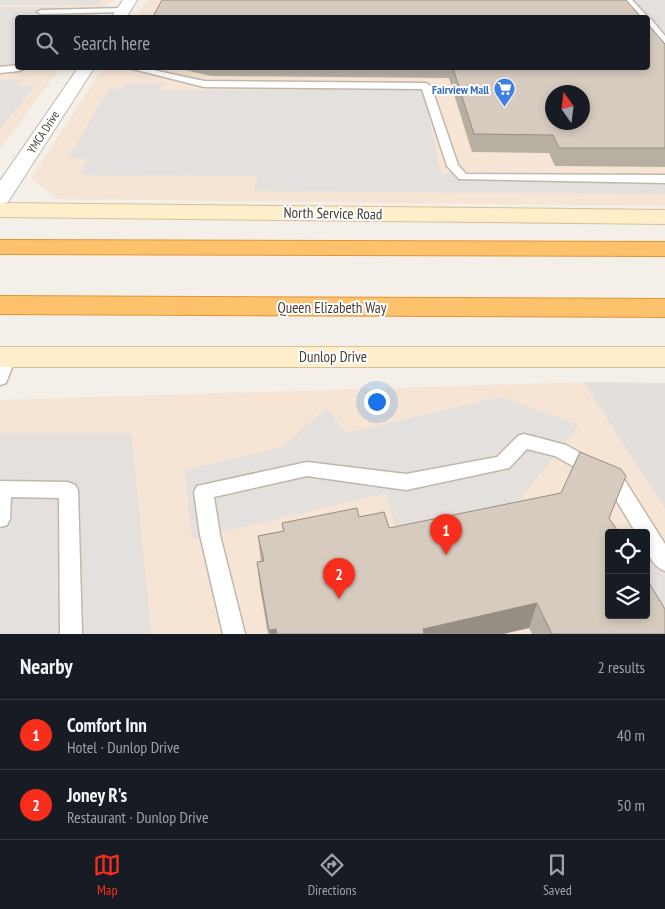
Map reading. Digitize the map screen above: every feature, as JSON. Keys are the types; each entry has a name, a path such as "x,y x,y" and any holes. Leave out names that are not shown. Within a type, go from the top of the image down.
{"highway":[{"path":"0,246 665,249"},
{"name":"Queen Elizabeth Way","path":"0,305 665,308"},
{"path":"0,309 106,306"}],"street":[{"name":"YMCA Drive","path":"0,197 85,70"},
{"name":"North Service Road","path":"0,210 665,217"},
{"name":"Dunlop Drive","path":"3,364 665,357"}],"lane":[{"path":"628,0 641,15"},
{"path":"41,12 124,9"},
{"path":"650,23 665,41"},
{"path":"0,70 15,68"},
{"path":"143,70 204,84 426,86 453,166 463,177 665,178"},
{"path":"234,634 210,535 204,492 307,469 406,482 502,463 524,441 560,450 615,481 665,562"},
{"path":"0,518 1,489 68,490 71,634"}],"shaded area":[{"path":"0,0 114,0 99,15 15,15 15,70 59,70 0,149"},
{"path":"0,0 103,0 96,5 0,5"},
{"path":"148,0 665,0 665,206 57,199 31,178 102,70 650,70 650,15 137,15"},
{"path":"628,0 665,0 665,41 650,24 650,15 645,15"},
{"path":"0,7 59,7 51,15 15,15 15,63 0,65"},
{"path":"23,79 17,86 35,86 0,129 0,80"},
{"path":"126,83 163,83 160,90 423,90 441,173 665,174 665,194 254,191 257,176 79,175 88,159 68,158 109,89 122,89"},
{"path":"583,382 665,509 665,634 0,634 0,400"},
{"path":"583,382 665,383 665,509"},
{"path":"501,397 579,425 519,501 395,526 386,493 192,539 185,470 282,447 326,408 346,433"},
{"path":"0,433 131,433 151,634 0,634"},
{"path":"650,552 665,576 665,634 650,619"}],"building":[{"path":"162,0 626,0 639,15 154,15"},
{"name":"Fairview Mall","path":"650,26 665,44 665,148 559,148 553,135 474,134 454,70 650,70"},
{"path":"580,452 621,469 626,476 609,518 616,529 605,529 605,619 650,619 650,585 665,609 665,634 552,634 537,603 423,629 424,634 277,634 276,629 269,630 257,562 264,561 258,536 284,531 282,523 357,508 359,517 384,512 389,528 561,493"}],"place":[{"name":"Fairview Mall","path":"505,108"},
{"name":"Comfort Inn","path":"446,555"},
{"name":"Joney R's","path":"339,599"}]}
